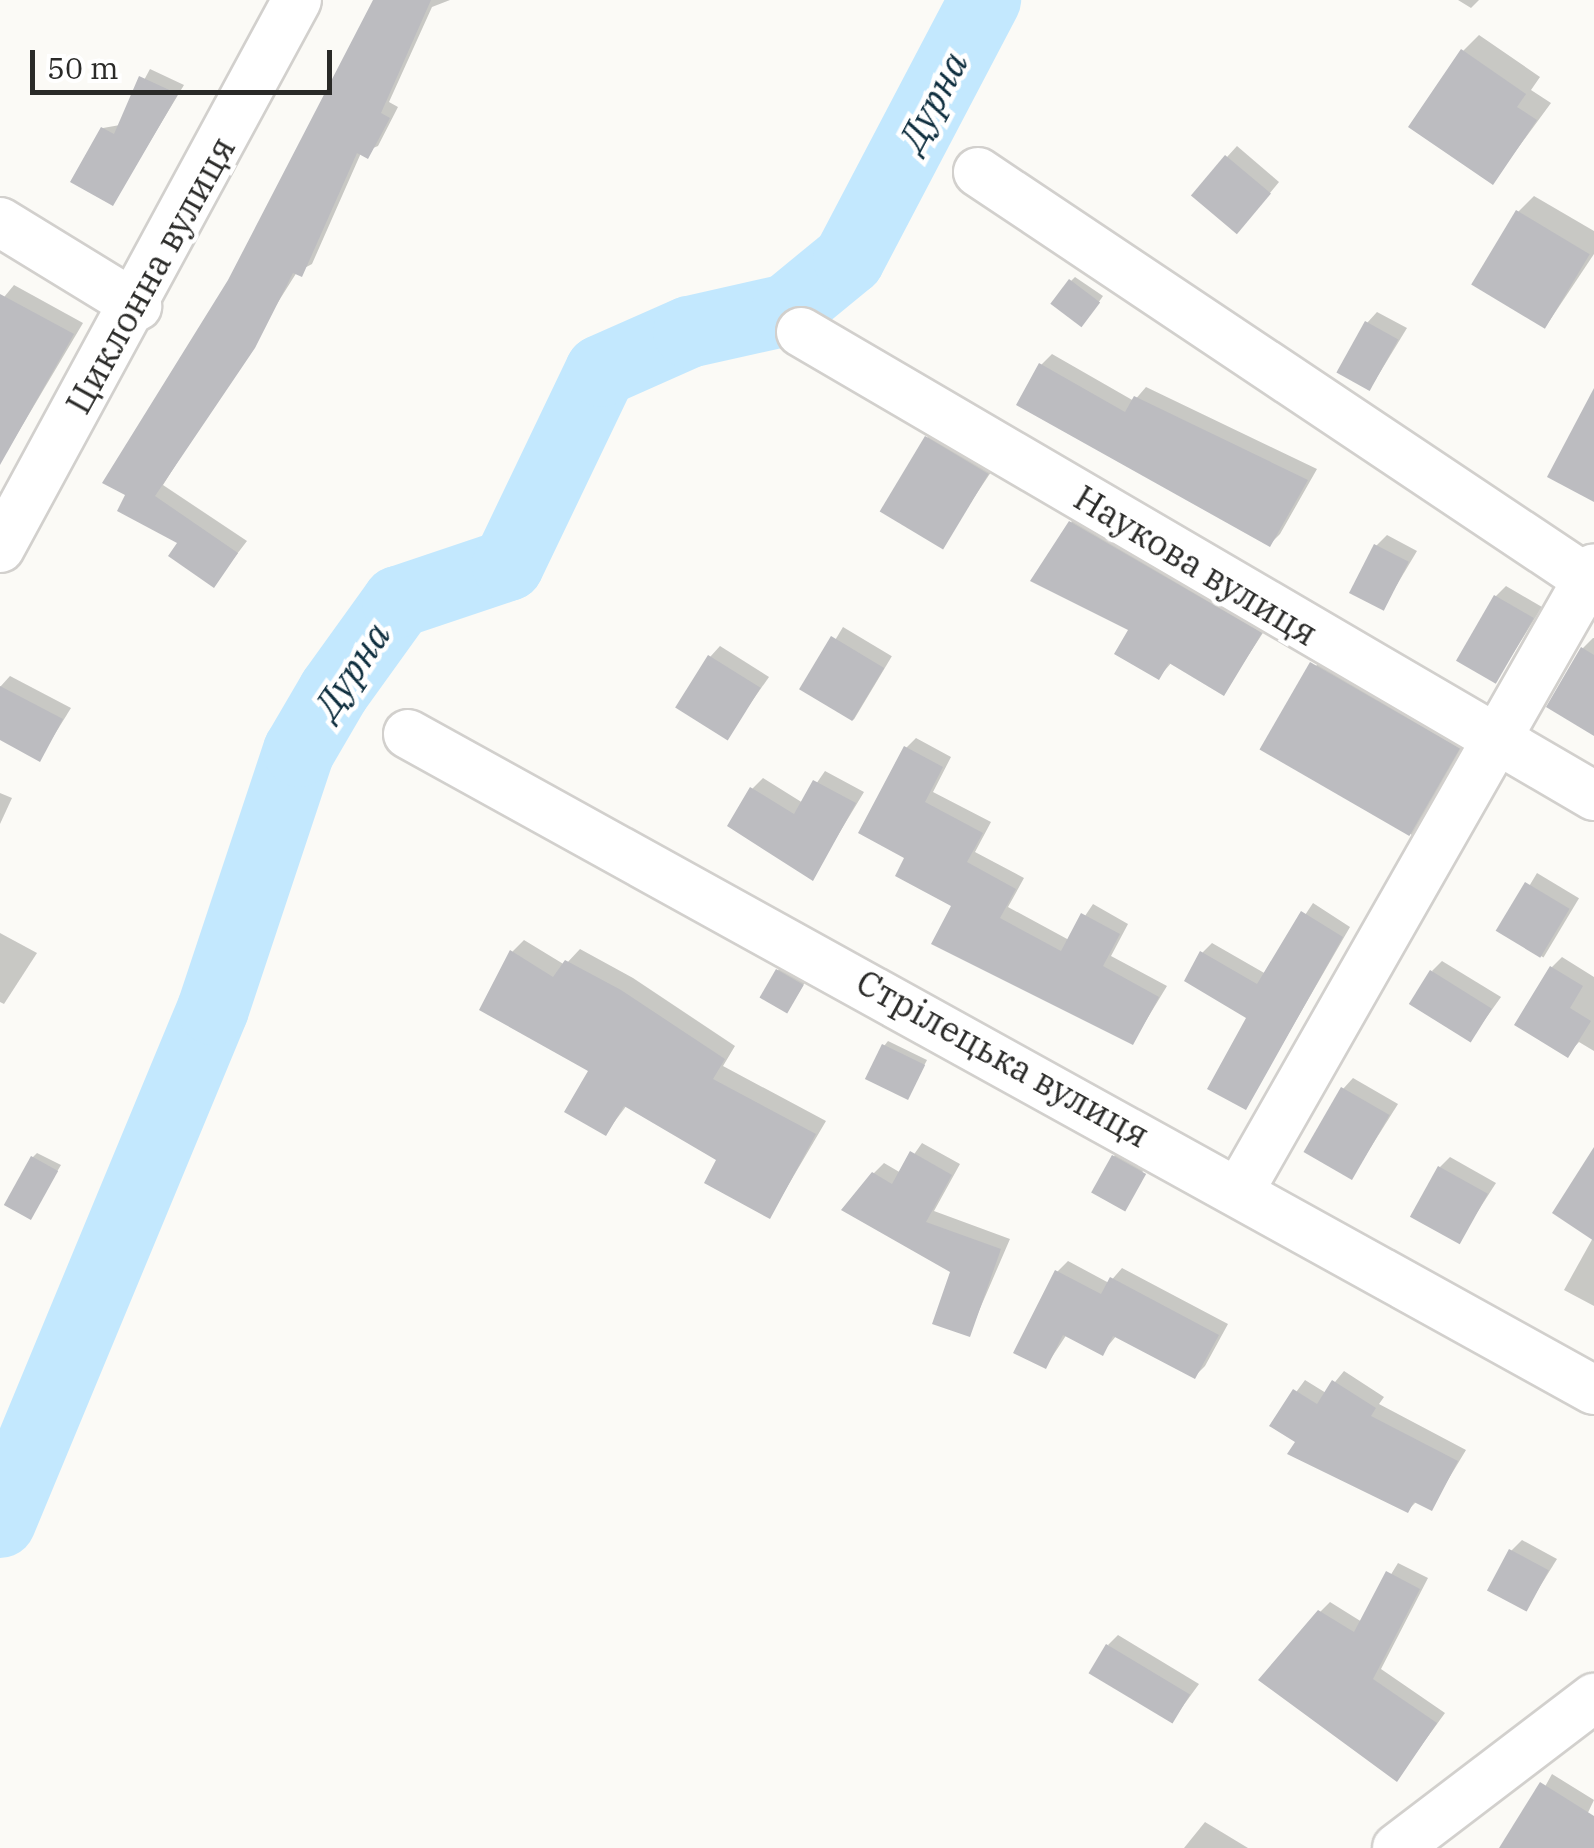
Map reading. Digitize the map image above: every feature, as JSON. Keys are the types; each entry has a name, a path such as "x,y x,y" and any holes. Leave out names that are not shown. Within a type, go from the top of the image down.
{"street":[{"name":"Циклонна вулиця","path":"0,548 137,306 298,0"},
{"path":"978,172 1590,574 1492,739 1240,1188"},
{"path":"0,222 137,306"},
{"name":"Наукова вулиця","path":"800,332 1594,796"},
{"name":"Стрілецька вулиця","path":"408,734 1240,1188 1594,1390"},
{"path":"1398,1848 1594,1698"}],"building":[{"path":"373,0 431,0 381,113 390,118 368,159 357,153 302,277 293,273 255,348 155,496 238,553 214,588 168,556 177,543 117,511 125,495 102,483 228,280"},
{"path":"1461,49 1526,94 1517,107 1537,120 1493,185 1408,127"},
{"path":"139,76 178,94 113,206 70,182 101,127 114,134"},
{"path":"1225,155 1271,194 1237,234 1191,196"},
{"path":"1516,210 1590,254 1545,329 1471,285"},
{"path":"1069,279 1100,302 1081,327 1050,304"},
{"path":"0,294 74,334 0,465"},
{"path":"1365,321 1398,339 1370,391 1336,373"},
{"path":"1039,363 1125,412 1134,396 1308,480 1270,547 1016,405"},
{"path":"1594,388 1594,502 1547,477"},
{"path":"925,436 988,474 943,550 880,511"},
{"path":"1069,521 1262,633 1224,696 1169,663 1159,680 1114,654 1128,630 1030,581"},
{"path":"1374,544 1409,562 1384,611 1349,593"},
{"path":"1494,595 1534,618 1496,684 1456,661"},
{"path":"831,636 884,668 852,721 799,689"},
{"path":"1581,647 1594,655 1594,736 1546,707"},
{"path":"708,655 761,688 728,740 675,708"},
{"path":"1310,662 1460,748 1409,836 1260,749"},
{"path":"0,686 63,719 40,762 0,740"},
{"path":"904,746 943,767 925,802 983,833 967,862 1016,889 1000,918 1061,951 1081,913 1120,934 1103,966 1159,997 1133,1045 931,944 951,906 895,876 904,858 858,833"},
{"path":"813,780 856,803 813,881 727,826 750,787 794,814"},
{"path":"1525,882 1570,909 1540,958 1496,931"},
{"path":"1301,911 1343,937 1246,1110 1207,1089 1246,1018 1184,981 1200,951 1257,984"},
{"path":"510,950 553,977 565,960 621,990 725,1059 713,1079 816,1134 770,1219 704,1183 716,1160 624,1106 606,1136 564,1112 588,1071 479,1010"},
{"path":"1550,966 1583,986 1570,1008 1591,1021 1568,1058 1514,1025"},
{"path":"776,969 804,985 787,1014 760,998"},
{"path":"1430,970 1492,1009 1471,1043 1409,1004"},
{"path":"882,1044 925,1065 908,1100 865,1079"},
{"path":"1341,1087 1389,1115 1352,1180 1304,1152"},
{"path":"1594,1147 1594,1241 1552,1213"},
{"path":"910,1151 952,1175 926,1222 1001,1249 970,1337 932,1324 950,1272 841,1210 872,1172 892,1184"},
{"path":"1112,1155 1146,1174 1125,1212 1091,1193"},
{"path":"31,1156 58,1171 31,1220 4,1205"},
{"path":"1438,1166 1488,1194 1460,1244 1410,1217"},
{"path":"1055,1270 1101,1294 1110,1277 1219,1335 1195,1379 1113,1336 1103,1356 1063,1335 1046,1369 1013,1353"},
{"path":"1332,1380 1376,1408 1371,1416 1458,1461 1432,1511 1414,1502 1408,1513 1287,1454 1295,1442 1269,1426 1293,1389 1317,1404"},
{"path":"1509,1549 1549,1570 1527,1612 1487,1590"},
{"path":"1386,1571 1420,1589 1373,1679 1437,1723 1397,1782 1258,1680 1318,1610 1354,1632"},
{"path":"1106,1644 1190,1694 1172,1724 1088,1673"},
{"path":"1540,1782 1594,1816 1594,1848 1499,1848"}],"waterway":[{"name":"Дурна","path":"0,1522 213,1009 299,751 334,691 398,602 508,565 601,371 689,332 787,310 849,259 985,0"}]}
